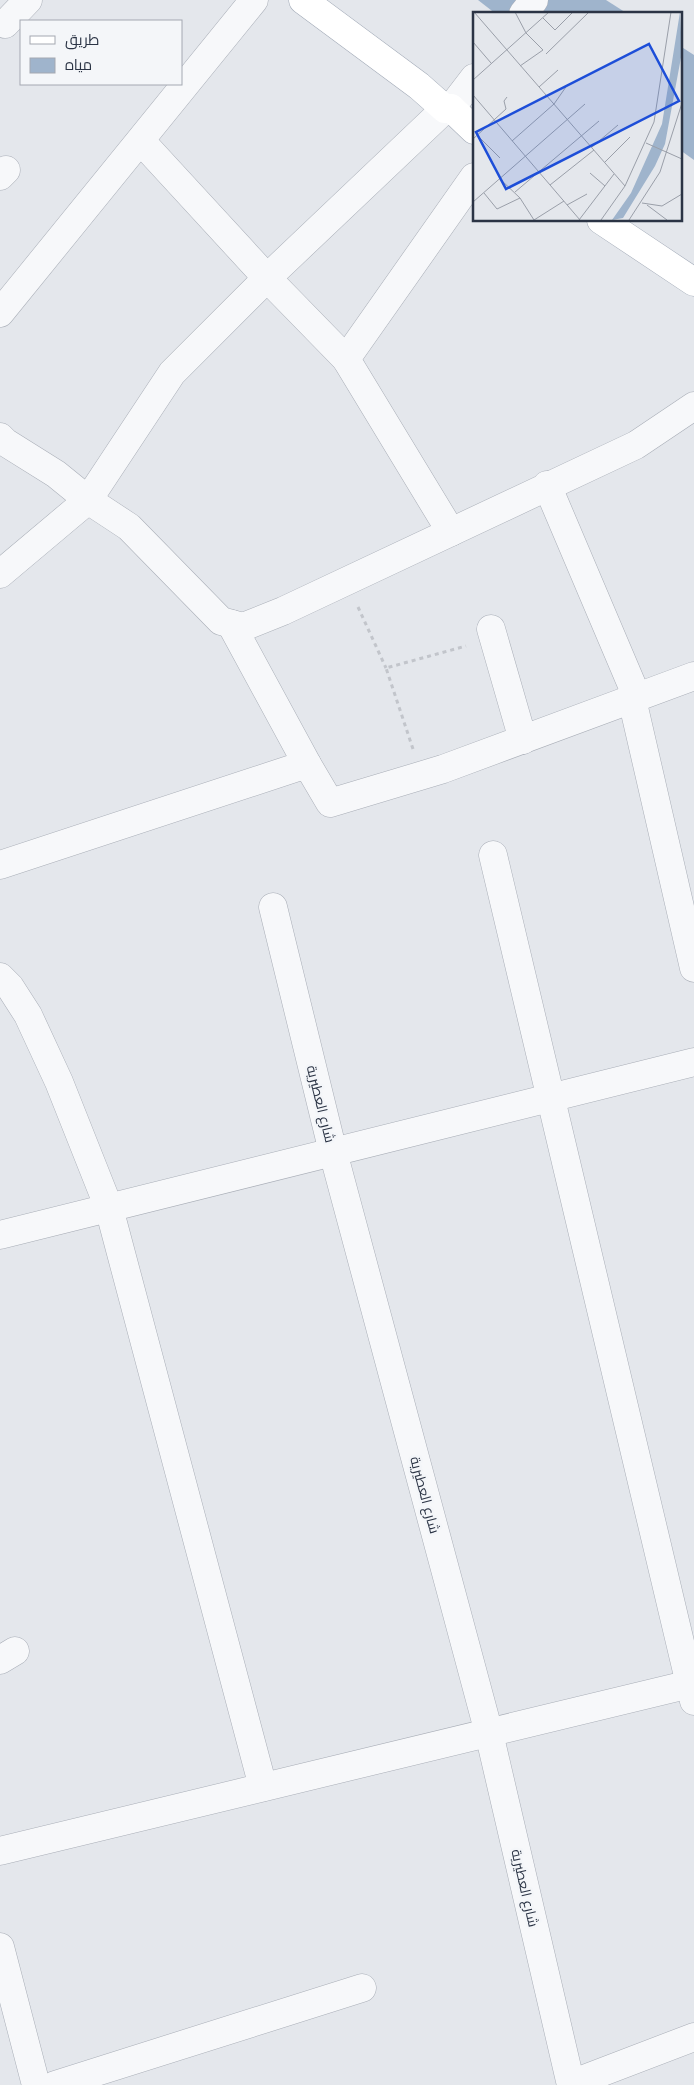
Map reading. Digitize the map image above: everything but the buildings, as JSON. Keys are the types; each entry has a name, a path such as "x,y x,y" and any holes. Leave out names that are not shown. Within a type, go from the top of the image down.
{"main road":[{"path":"303,0 419,86 473,129"},
{"path":"602,221 694,282"}],"street":[{"path":"5,24 28,0"},
{"path":"0,313 254,0"},
{"path":"525,12 534,0"},
{"path":"0,574 88,500 172,373 267,278 448,109 473,79"},
{"path":"141,141 267,278 346,359 451,532"},
{"path":"346,359 473,178"},
{"path":"0,437 56,474 88,500 129,527 221,620 243,628 346,582 636,444 694,406"},
{"path":"547,485 635,698 694,968"},
{"path":"231,624 330,804 422,776 694,676"},
{"path":"492,634 523,740"},
{"path":"0,865 307,764"},
{"path":"0,1851 489,1732 693,1689 493,855"},
{"name":"شارع العطيرية","path":"272,907 333,1152 489,1732 571,2085"},
{"path":"0,977 10,987 28,1015 59,1082 109,1208 263,1787"},
{"path":"0,1235 694,1062"},
{"path":"0,1947 36,2085"},
{"path":"55,2085 362,1988"},
{"path":"571,2085 694,2037"}],"path":[{"path":"346,582 386,668 422,776"},
{"path":"386,668 492,634"}],"water":[{"path":"478,0 606,0 625,12 493,12"},
{"path":"682,47 694,55 694,160 682,151"}]}
